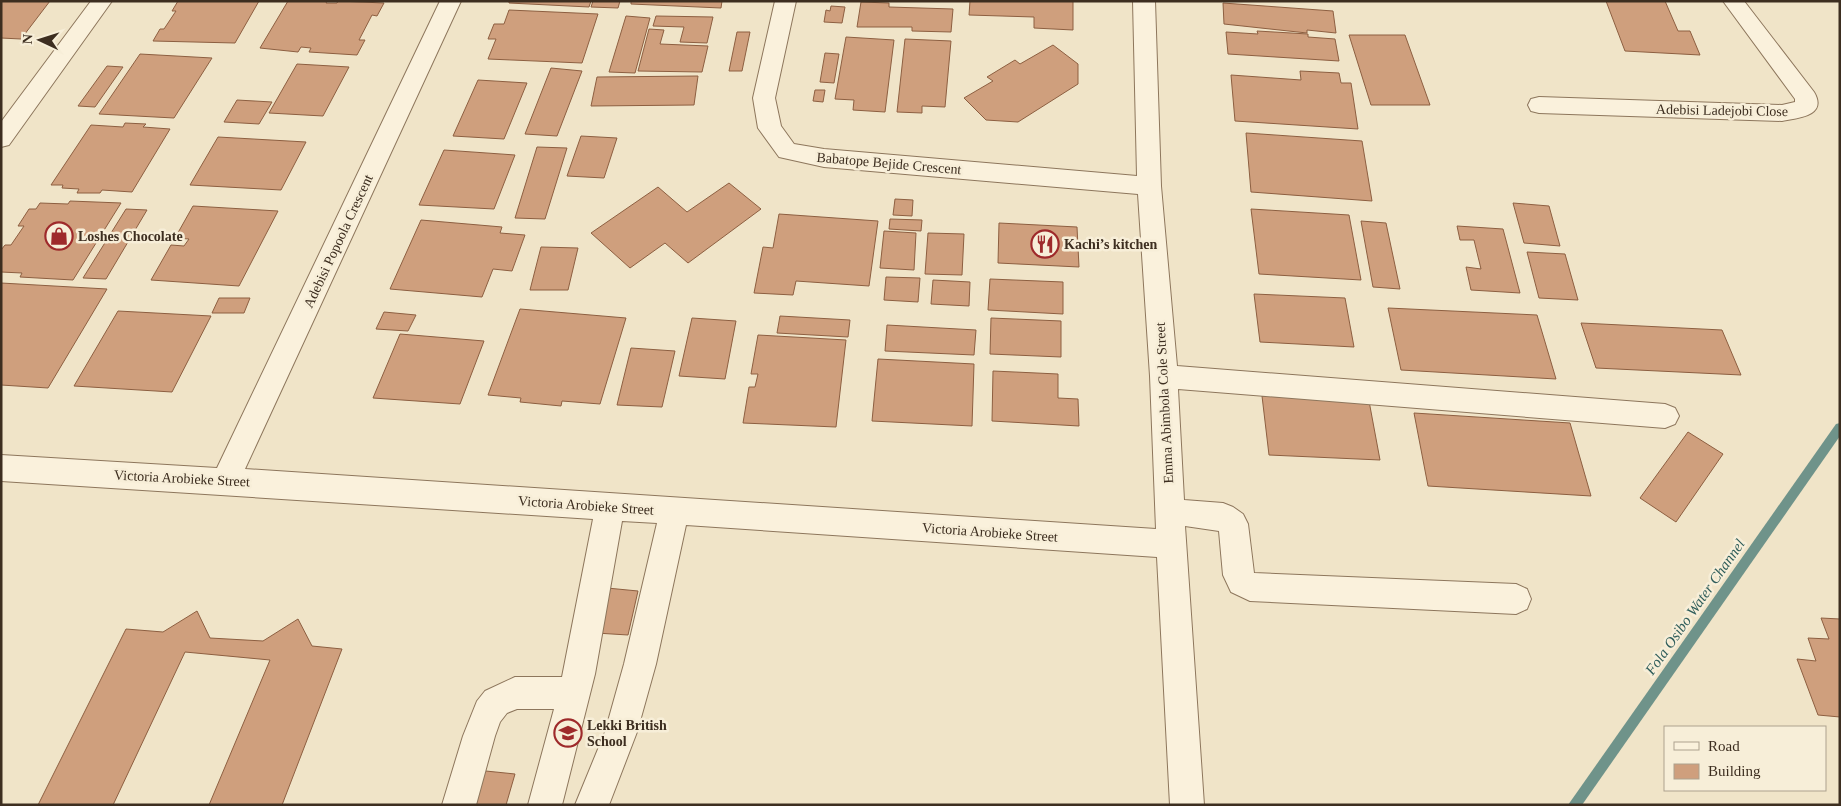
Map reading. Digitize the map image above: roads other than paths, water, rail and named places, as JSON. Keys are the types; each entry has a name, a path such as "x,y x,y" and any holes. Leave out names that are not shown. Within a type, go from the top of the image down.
{"street":[{"path":"1,139 102,1"},
{"name":"Adebisi Popoola Crescent","path":"225,481 451,1"},
{"name":"Babatope Bejide Crescent","path":"786,1 764,98 770,128 787,151 824,158 1150,186"},
{"name":"Emma Abimbola Cole Street","path":"1144,1 1150,186 1164,376 1171,544 1187,805"},
{"name":"Adebisi Ladejobi Close","path":"1539,105 1782,113 1799,110 1806,106 1806,98 1733,1"},
{"path":"1164,376 1665,416"},
{"name":"Victoria Arobieke Street","path":"1,468 225,481 1171,544"},
{"path":"545,805 579,674 610,507"},
{"path":"592,805 621,732 640,664 674,511"},
{"path":"1170,512 1223,516 1229,520 1233,524 1238,575 1242,582 1250,587 1516,599"},
{"path":"459,805 479,736 488,712 496,702 515,693 574,694"}],"waterway":[{"name":"Fola Osibo Water Channel","path":"1574,805 1840,427"}],"place":[{"name":"Loshes Chocolate","path":"59,236"},
{"name":"Kachi’s kitchen","path":"1045,244"},
{"name":"Lekki British School","path":"568,733"}]}
